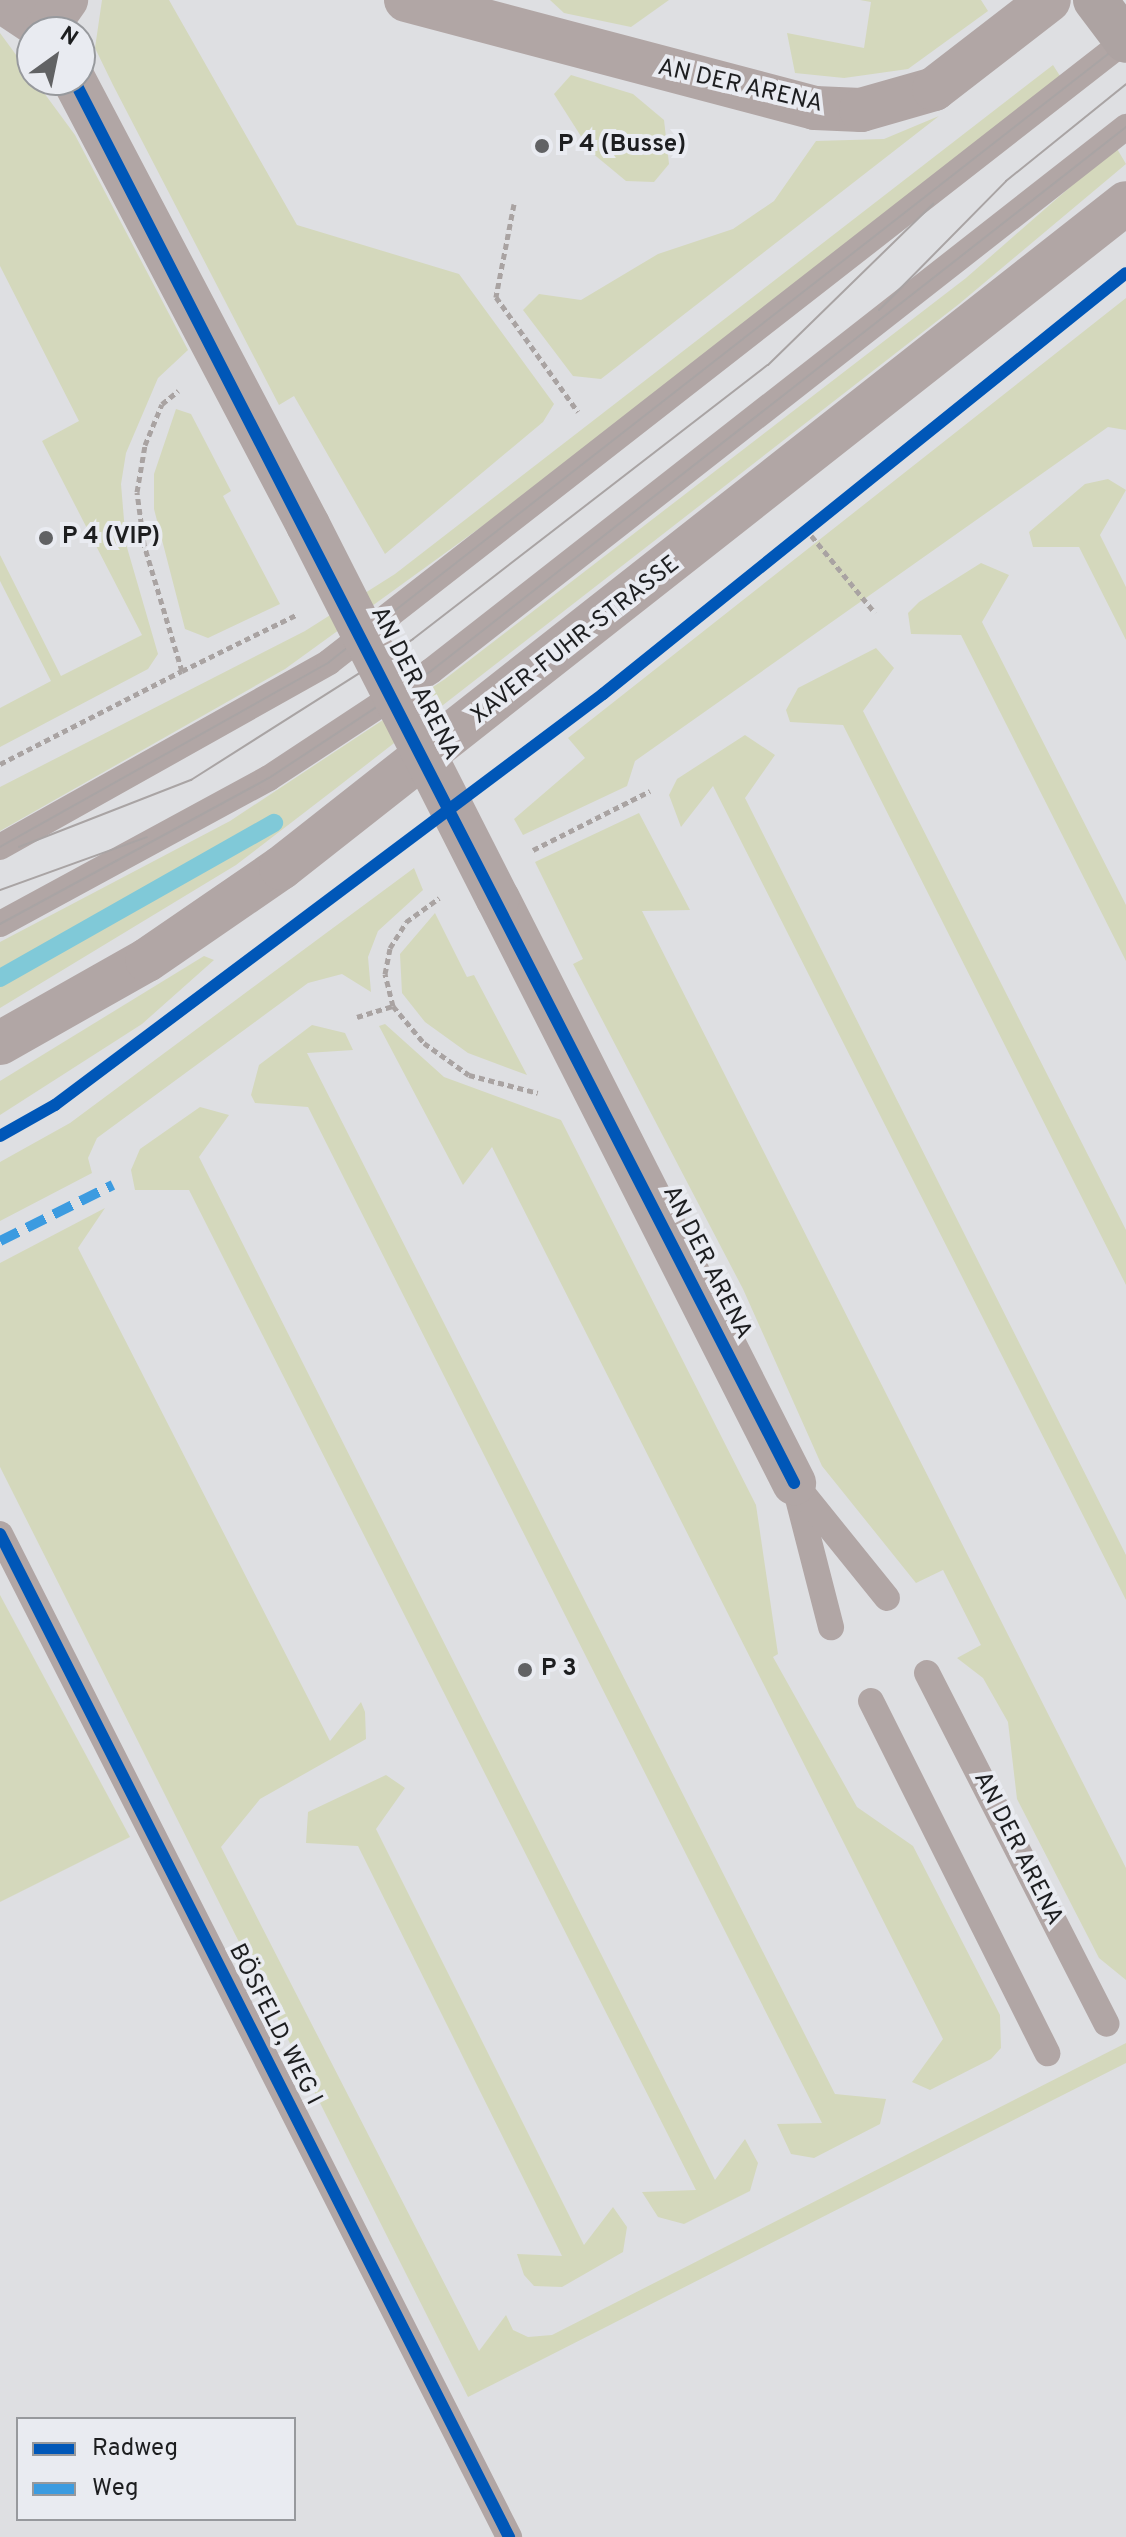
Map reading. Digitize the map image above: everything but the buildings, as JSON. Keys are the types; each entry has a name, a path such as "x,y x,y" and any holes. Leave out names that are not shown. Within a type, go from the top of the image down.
{"highway":[{"path":"1095,0 1126,41"}],"street":[{"path":"0,0 48,16"},
{"name":"AN DER ARENA","path":"406,0 815,108 861,110 934,89 1049,0"},
{"name":"AN DER ARENA","path":"82,96 308,525 794,1483"},
{"name":"XAVER-FUHR-STRASSE","path":"0,1043 147,960 281,868 1126,203"}],"lane":[{"path":"0,847 329,662 1126,41"},
{"path":"0,924 269,778 431,671 1126,127"},
{"name":"AN DER ARENA","path":"794,1483 887,1598"},
{"name":"AN DER ARENA","path":"794,1483 831,1627"},
{"name":"BÖSFELD, WEG I","path":"0,1534 509,2537"},
{"name":"AN DER ARENA","path":"927,1673 1107,2024"},
{"path":"871,1701 1047,2053"}],"path":[{"path":"514,204 496,297 579,413"},
{"path":"0,764 182,671 137,492 162,404"},
{"path":"805,528 875,613"},
{"path":"357,1017 393,1006 424,1043 469,1075 513,1089"}],"green space":[{"path":"102,0 169,0 297,225 459,274 554,404 543,422 385,554 294,396 279,405 113,85 96,50"},
{"path":"550,0 669,0 631,27 564,13"},
{"path":"860,0 981,0 988,11 908,69 844,78 795,73 787,33 864,48 871,2"},
{"path":"0,33 16,55 16,96 46,96 75,135 188,350 158,378 126,453 121,484 126,544 158,654 148,669 0,747 0,708 51,681 0,581 0,555 61,676 142,635 42,441 79,421 0,266"},
{"path":"1053,65 1060,76 488,522 285,669 0,831 0,787 305,631 395,574"},
{"path":"571,75 633,94 664,120 669,164 654,182 626,181 591,152 554,94"},
{"path":"939,116 601,379 573,376 523,310 539,294 581,300 658,254 733,229 774,201 816,141 884,139"},
{"path":"1116,147 1126,164 959,304 335,789 236,865 0,1008 0,942 230,821 445,679 966,278"},
{"path":"1126,298 1126,430 1108,427 635,761 627,786 523,835 514,819 585,758 568,738"},
{"path":"176,409 191,414 231,491 223,496 280,604 208,638 185,629 154,509 154,474"},
{"path":"1108,479 1126,490 1100,535 1126,587 1126,640 1079,547 1033,547 1029,532 1085,484"},
{"path":"981,563 1009,575 982,622 1126,905 1126,961 961,635 911,634 908,613 919,602"},
{"path":"876,648 894,668 863,711 1126,1230 1126,1285 843,725 790,722 786,710 798,688"},
{"path":"745,735 775,755 745,798 1126,1555 1126,1600 713,786 681,827 669,795 677,779"},
{"path":"639,813 690,910 642,911 1126,1868 1126,1980 1099,1958 1017,1799 1008,1722 983,1678 957,1658 981,1645 943,1570 916,1583 822,1466 743,1289 573,964 583,959 535,862"},
{"path":"414,868 423,890 378,931 368,957 371,992 342,974 308,983 97,1138 88,1158 92,1173 0,1221 0,1162 70,1123"},
{"path":"435,913 467,977 474,975 527,1075 468,1053 425,1022 402,993 400,954"},
{"path":"204,956 214,960 142,1024 0,1115 0,1081"},
{"path":"385,1024 444,1077 561,1120 756,1505 778,1654 773,1657 857,1807 913,1846 1000,2015 1001,2048 991,2059 930,2090 912,2082 943,2039 492,1147 463,1185 379,1026"},
{"path":"312,1025 345,1033 353,1050 307,1053 835,2094 886,2099 880,2124 814,2158 791,2154 777,2124 822,2123 308,1107 255,1103 251,1095 259,1065"},
{"path":"200,1107 229,1115 199,1157 715,2180 745,2139 758,2163 750,2191 684,2224 658,2217 642,2192 696,2190 189,1190 135,1190 131,1170 140,1149"},
{"path":"105,1208 78,1248 330,1741 361,1702 365,1712 366,1739 260,1799 221,1847 479,2351 506,2315 513,2330 528,2337 552,2335 1126,2043 1126,2063 468,2397 0,1467 0,1263"},
{"path":"0,1595 130,1837 0,1902"},
{"path":"386,1775 405,1788 376,1829 584,2245 613,2207 627,2227 623,2252 562,2287 534,2286 524,2275 517,2254 562,2256 358,1846 306,1843 308,1812"}],"waterway":[{"path":"0,978 274,823"}],"tram line":[{"path":"0,847 329,662 1126,40"},
{"path":"879,310 1006,181 1126,84"},
{"path":"0,924 269,778 431,671 1126,127"},
{"path":"19,847 191,780 413,639 768,365 933,204"},
{"path":"0,890 147,837"}],"marked path":[{"path":"0,1241 113,1185"}],"cycle path":[{"path":"82,96 794,1483"},
{"path":"0,1136 55,1105 603,694 1126,273"},
{"path":"0,1534 509,2537"}],"place":[{"name":"P 4 (Busse)","path":"542,146"},
{"name":"P 4 (VIP)","path":"46,538"},
{"name":"P 3","path":"525,1670"}]}
